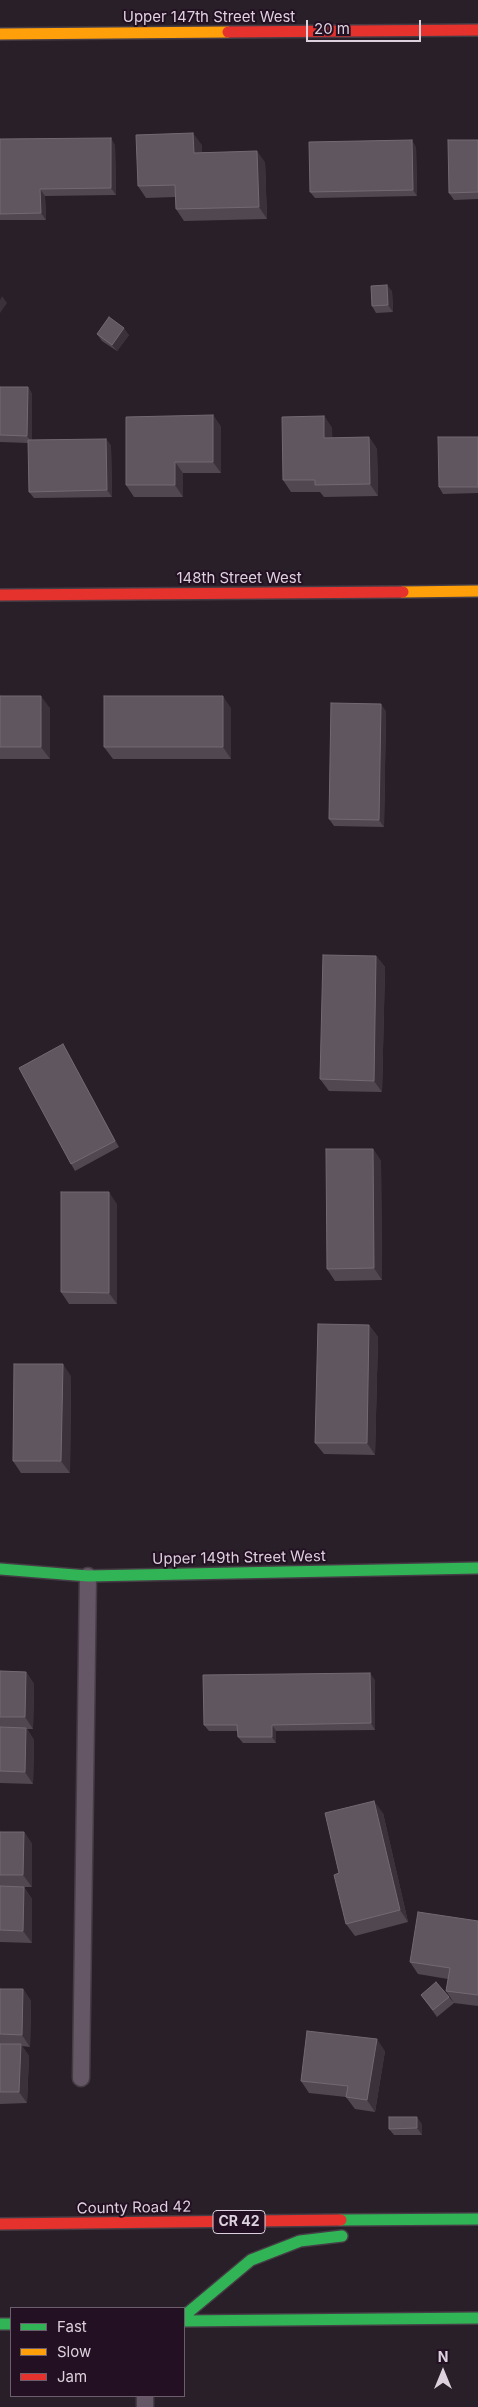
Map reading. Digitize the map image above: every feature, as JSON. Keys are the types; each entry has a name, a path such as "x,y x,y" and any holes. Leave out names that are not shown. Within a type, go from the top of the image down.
{"main road":[{"name":"Upper 147th Street West","path":"0,34 478,30"},
{"name":"148th Street West","path":"0,595 478,591"},
{"name":"Upper 149th Street West","path":"0,1569 88,1576 478,1568"},
{"name":"County Road 42","path":"0,2224 478,2218"},
{"path":"185,2315 251,2260 300,2241 357,2234"},
{"path":"185,2321 478,2318"}],"lane":[{"path":"81,2078 88,1576"}],"building":[{"path":"193,133 194,153 257,151 259,207 176,209 175,185 138,186 136,135"},
{"path":"111,138 111,188 40,189 41,213 0,214 0,139"},
{"path":"412,140 413,190 310,192 309,142"},
{"path":"448,140 478,140 478,192 449,193"},
{"path":"387,285 388,305 372,306 371,286"},
{"path":"109,317 124,328 112,345 97,334"},
{"path":"0,387 28,387 27,436 0,435"},
{"path":"213,415 213,462 175,462 175,485 126,485 126,417"},
{"path":"324,416 324,438 369,437 370,484 315,485 315,480 283,480 282,417"},
{"path":"438,437 478,437 478,487 439,487"},
{"path":"106,439 107,490 29,492 28,440"},
{"path":"0,696 41,696 41,747 0,747"},
{"path":"104,696 223,696 223,747 104,747"},
{"path":"331,703 381,704 379,820 329,819"},
{"path":"323,955 376,956 374,1081 320,1079"},
{"path":"63,1044 115,1141 71,1164 19,1068"},
{"path":"326,1149 373,1149 374,1268 327,1269"},
{"path":"61,1192 109,1192 109,1293 61,1292"},
{"path":"318,1324 369,1325 367,1443 315,1443"},
{"path":"14,1364 63,1364 61,1461 13,1461"},
{"path":"0,1671 26,1672 25,1717 0,1717"},
{"path":"370,1673 371,1723 272,1725 272,1737 238,1737 237,1725 204,1725 203,1675"},
{"path":"0,1727 26,1728 25,1772 0,1771"},
{"path":"374,1801 400,1910 346,1924 334,1875 339,1873 325,1813"},
{"path":"0,1832 24,1832 23,1875 0,1875"},
{"path":"0,1886 24,1887 23,1931 0,1930"},
{"path":"418,1912 478,1921 478,1995 446,1991 450,1968 410,1962"},
{"path":"436,1982 449,1997 433,2010 421,1995"},
{"path":"0,1989 23,1989 22,2035 0,2034"},
{"path":"307,2031 377,2039 367,2100 346,2097 348,2086 301,2081"},
{"path":"0,2044 21,2044 19,2092 0,2092"},
{"path":"389,2117 417,2117 417,2128 389,2129"}],"traffic: fast":[{"path":"0,1569 88,1576 478,1568"},
{"path":"341,2220 478,2219"},
{"path":"185,2315 251,2260 300,2241 342,2236"},
{"path":"185,2321 478,2318"},
{"path":"0,2324 10,2324"}],"traffic: slow":[{"path":"0,34 228,32"},
{"path":"403,592 478,591"}],"traffic: jam":[{"path":"228,32 478,30"},
{"path":"0,595 403,592"},
{"path":"0,2224 341,2220"}]}
